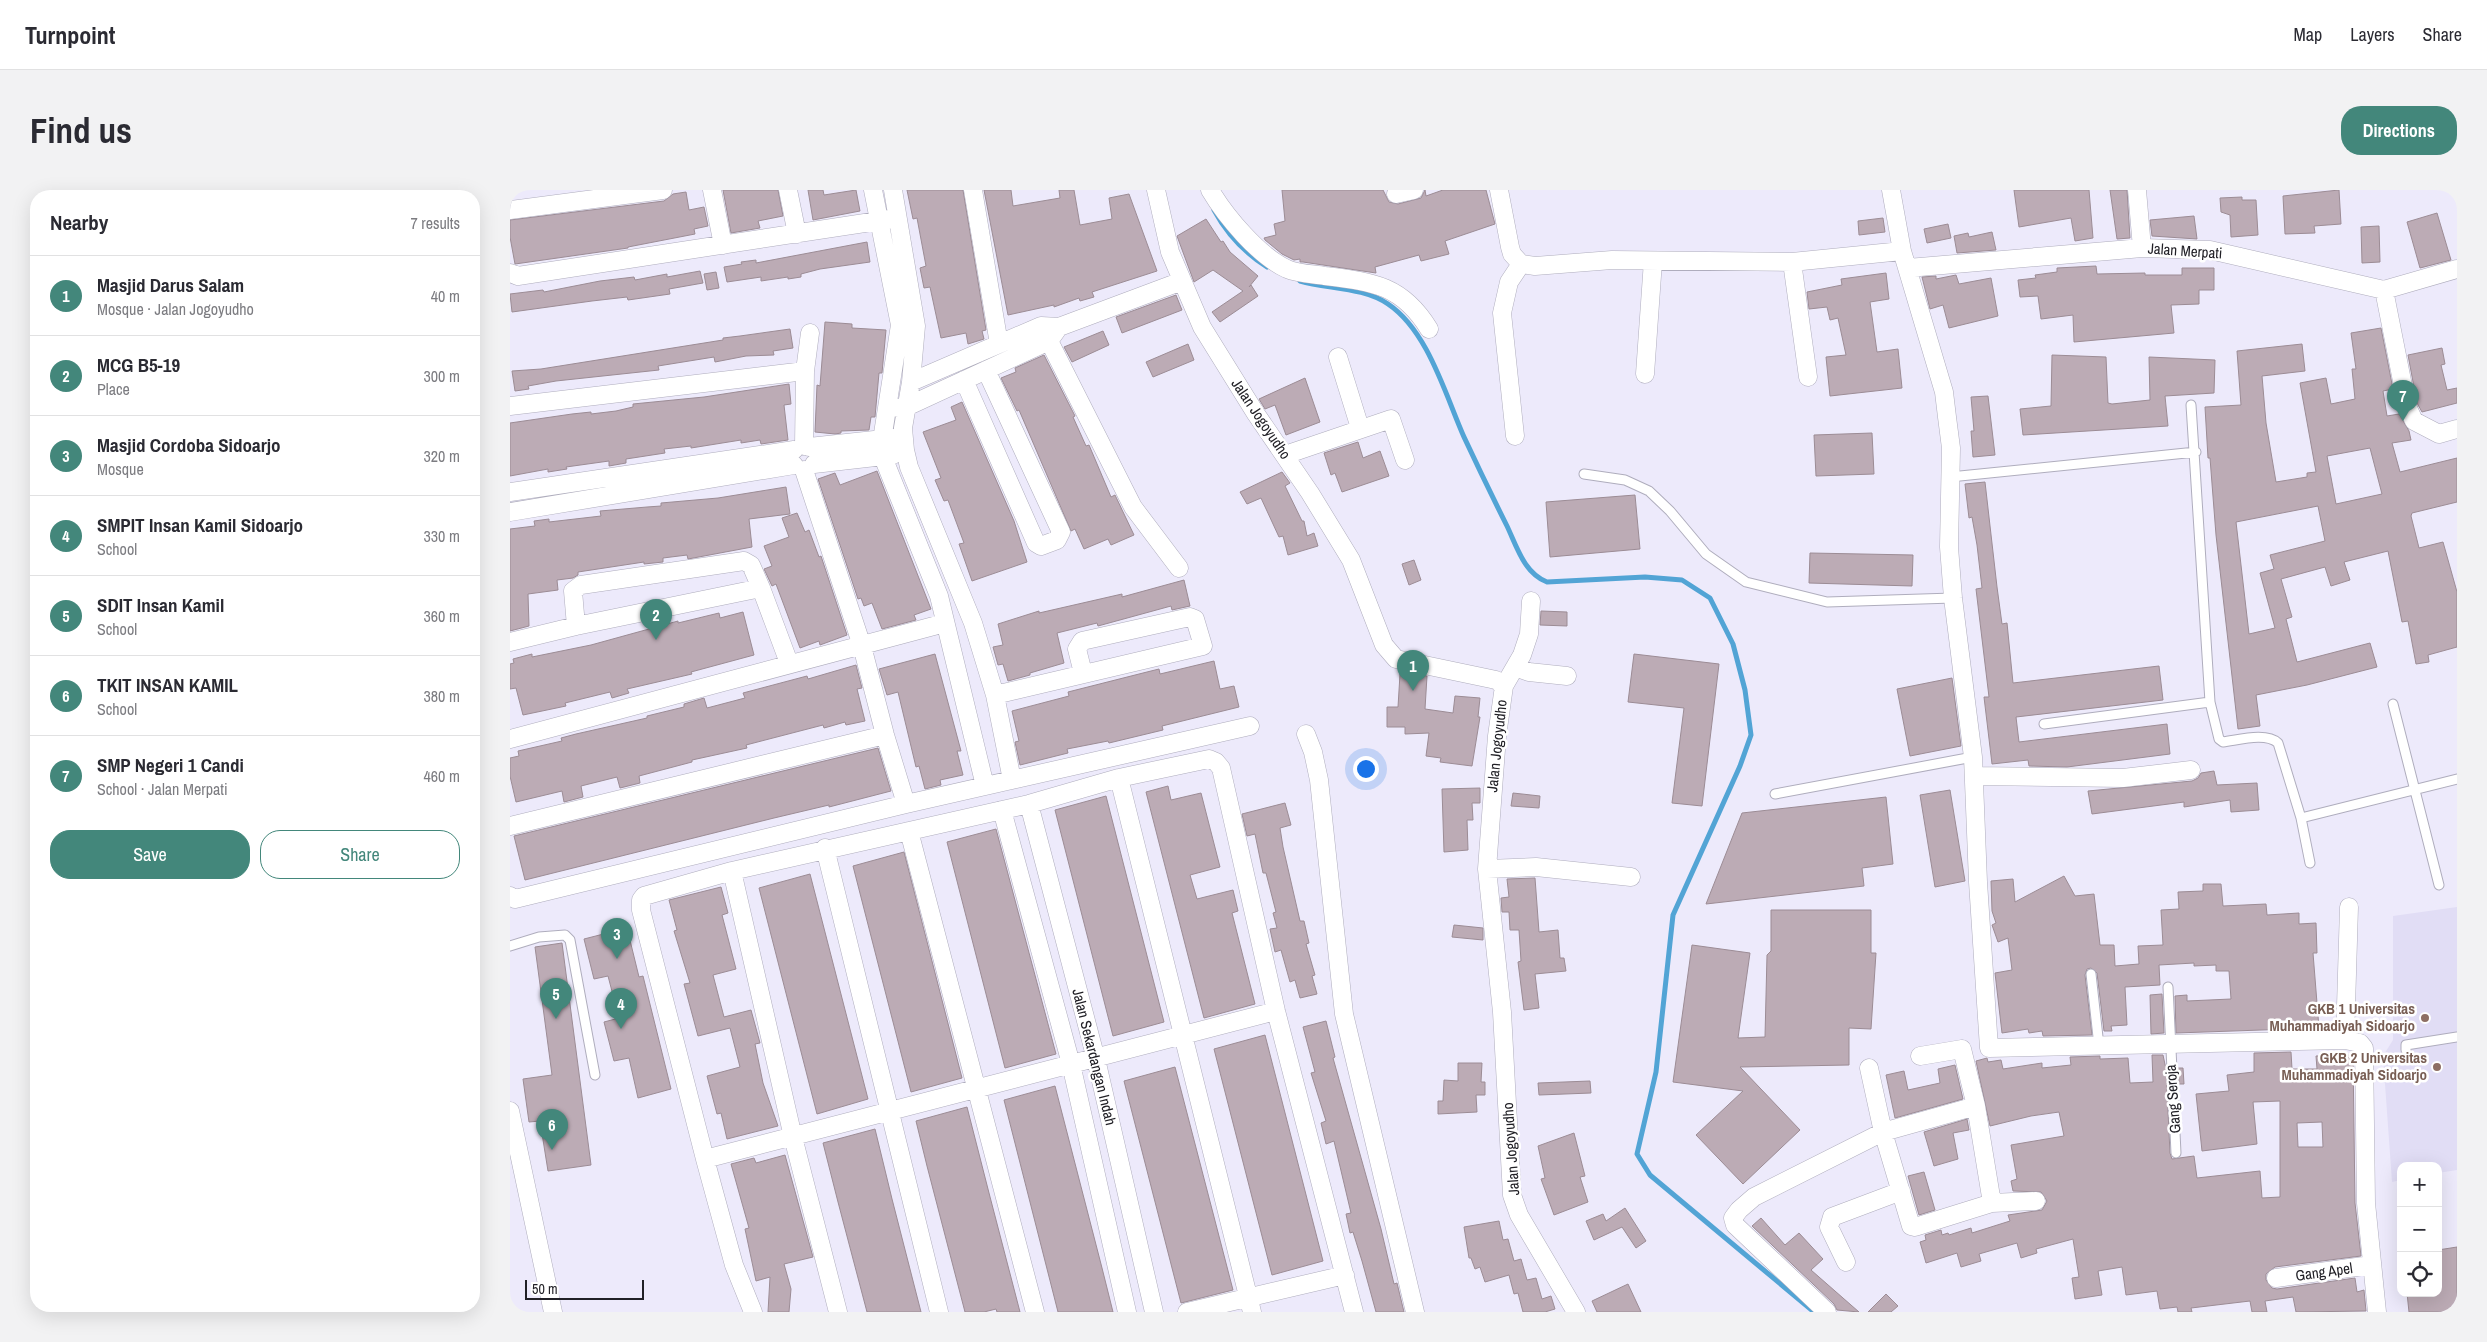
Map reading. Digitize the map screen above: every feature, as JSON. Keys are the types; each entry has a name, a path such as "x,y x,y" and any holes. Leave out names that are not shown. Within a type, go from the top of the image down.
{"street":[{"path":"510,210 664,190"},
{"path":"712,190 723,245"},
{"path":"788,190 797,234"},
{"path":"873,190 900,325 886,410 882,448 939,596 985,786"},
{"path":"893,190 916,326 912,382 906,407 905,445 909,467 973,623 996,695 1012,780"},
{"path":"973,190 999,344"},
{"name":"Jalan Jogoyudho","path":"1156,190 1170,252 1202,327 1351,560 1384,645 1389,653 1396,660 1496,680 1504,686 1497,736 1487,869 1502,1012 1512,1195 1519,1215 1576,1312"},
{"path":"1210,190 1230,218 1272,260 1288,269 1302,273 1382,285 1405,300 1421,315 1429,329"},
{"path":"1499,190 1512,254 1521,264 1509,282 1502,313 1515,436"},
{"path":"1891,190 1905,260 1944,392 1951,448 1949,547 1953,598 1973,757 1978,882 1989,1048"},
{"path":"2137,190 2142,248"},
{"path":"510,273 518,276 899,217"},
{"name":"Jalan Merpati","path":"1521,264 1535,266 1612,260 1653,262 1715,260 1792,262 1905,260 2142,248 2210,250 2384,290 2457,269"},
{"path":"1645,374 1653,262"},
{"path":"1792,262 1808,377"},
{"path":"886,410 906,407 986,370 1059,327 1182,281"},
{"path":"2384,290 2407,406 2414,421 2439,434 2457,429"},
{"path":"810,333 805,371 803,457 862,646 885,735 906,804"},
{"path":"912,382 999,344 1045,334"},
{"path":"1045,334 1133,508 1179,568"},
{"path":"1338,357 1360,428"},
{"path":"964,380 1036,543 1041,546 1057,540 1061,532 986,370"},
{"path":"510,406 805,371"},
{"path":"1285,455 1360,428 1391,420 1405,460"},
{"path":"510,492 905,445"},
{"path":"510,512 803,457"},
{"path":"576,626 573,591 581,585 744,561 751,565 762,588 789,663"},
{"path":"510,642 576,626 762,588"},
{"path":"1504,686 1522,655 1529,634 1531,601"},
{"path":"996,695 1203,646 1195,619 1191,616 1082,641 1077,649 1083,674"},
{"path":"510,738 945,623"},
{"path":"1515,667 1529,672 1567,676"},
{"path":"510,896 515,900 906,804 1250,726"},
{"path":"1306,734 1313,752 1319,780 1344,1014 1415,1312"},
{"path":"510,826 885,735"},
{"path":"753,1312 734,1265 705,1159 641,910 641,900 644,896 732,871 825,848 1029,804 1119,778 1209,759 1216,762 1221,768 1276,1011 1354,1312"},
{"path":"1974,776 2123,778 2191,770"},
{"path":"1119,778 1251,1305"},
{"name":"Jalan Sekardangan Indah","path":"1029,804 1096,1058 1154,1312"},
{"name":"Jalan Sekardangan Indah","path":"1002,810 1071,1064 1128,1312"},
{"path":"909,831 1035,1312"},
{"path":"825,848 939,1312"},
{"path":"1487,869 1536,867 1631,877"},
{"path":"732,871 793,1137 838,1312"},
{"path":"2345,1040 2349,907"},
{"path":"705,1159 889,1113 975,1088 1276,1011"},
{"path":"1920,1056 1962,1049 1989,1048 2169,1046 2345,1040 2360,1043 2364,1048 2366,1203 2377,1312"},
{"path":"1962,1049 1976,1106 1992,1203"},
{"path":"1869,1068 1883,1132 1909,1223 1915,1227 1992,1203 2036,1201"},
{"path":"1827,1312 1735,1225 1734,1218 1754,1197 1883,1132 1976,1106"},
{"path":"510,1111 553,1312"},
{"path":"1846,1262 1829,1227 1832,1218 1901,1191"},
{"name":"Gang Apel","path":"2276,1278 2371,1265"},
{"path":"1187,1312 1251,1305 1345,1275"}],"lane":[{"path":"2192,405 2210,702 2216,734 2223,742 2265,737 2274,739 2278,743 2301,818 2310,863"},
{"path":"1950,477 2196,452"},
{"path":"1584,474 1625,480 1650,491 1670,511 1706,554 1746,582 1827,602 1953,598"},
{"path":"2044,724 2210,702"},
{"path":"2393,704 2439,885"},
{"path":"1774,794 1973,757"},
{"path":"2301,818 2457,779"},
{"path":"510,946 539,937 565,935 570,940 595,1075"},
{"path":"2091,974 2099,1046"},
{"name":"Gang Seroja","path":"2168,987 2169,1046 2176,1153"},
{"path":"2406,1050 2406,1045 2457,1036"}],"shaded area":[{"path":"2457,907 2457,1170 2442,1172 2442,1162 2397,1162 2397,1181 2392,1182 2383,1056 2393,1040 2393,916"}],"building":[{"path":"723,190 778,190 783,216 758,221 760,228 731,233"},
{"path":"808,190 823,190 824,195 856,190 860,211 813,220"},
{"path":"907,190 963,190 986,330 982,331 984,339 968,344 966,333 941,338 930,287 924,288 920,268 926,266 917,218 913,219"},
{"path":"984,190 1011,190 1013,206 1060,198 1059,190 1074,190 1080,225 1112,219 1109,198 1129,194 1157,271 1092,292 1094,297 1080,301 1079,298 1054,307 1054,305 1008,315"},
{"path":"1282,190 1383,190 1389,202 1398,204 1421,198 1425,190 1426,196 1443,190 1486,190 1495,224 1445,241 1449,254 1421,261 1419,255 1375,267 1376,273 1300,262 1300,259 1294,260 1282,254 1264,238 1276,235 1274,224 1285,221"},
{"path":"2014,190 2089,190 2093,238 2075,241 2071,218 2019,227"},
{"path":"2110,190 2127,190 2130,238 2117,239"},
{"path":"2339,190 2341,224 2314,226 2315,233 2285,234 2283,196"},
{"path":"686,192 689,210 704,207 708,226 694,229 695,234 628,248 515,264 510,237 510,220 664,201 673,194"},
{"path":"2242,197 2242,200 2256,200 2258,235 2231,237 2230,215 2221,212 2220,198"},
{"path":"2437,213 2451,260 2420,268 2407,222"},
{"path":"2194,216 2197,239 2152,236 2150,220"},
{"path":"1883,218 1885,232 1859,235 1858,221"},
{"path":"1206,219 1230,252 1258,276 1249,287 1251,285 1258,296 1220,322 1212,312 1243,291 1213,270 1194,282 1177,236"},
{"path":"1948,224 1951,238 1927,243 1924,229"},
{"path":"2379,226 2380,262 2362,263 2361,227"},
{"path":"1992,232 1996,250 1957,253 1954,236 1968,233 1969,237"},
{"path":"867,242 870,262 820,269 801,274 801,277 788,279 788,277 761,281 761,277 727,282 724,267 742,264 741,262 756,260 756,263"},
{"path":"2096,266 2097,274 2145,273 2145,275 2182,275 2182,268 2214,268 2214,290 2199,290 2199,304 2171,305 2174,333 2074,342 2073,315 2041,319 2038,296 2020,297 2018,280 2036,278 2035,275 2057,272 2057,268"},
{"path":"700,271 703,283 669,289 670,294 628,300 627,297 512,312 510,294 543,290 544,292 600,281 634,277 635,280 667,274 667,277"},
{"path":"716,272 719,288 707,290 704,274"},
{"path":"1886,273 1889,299 1870,302 1877,352 1898,349 1902,388 1830,396 1826,357 1846,355 1838,318 1830,320 1827,307 1809,309 1807,292 1842,285 1841,279"},
{"path":"1956,275 1959,284 1991,278 1998,316 1949,328 1943,305 1930,309 1922,277 1936,276 1936,279"},
{"path":"1176,295 1182,310 1122,333 1116,317"},
{"path":"825,322 852,324 852,328 886,330 882,373 879,373 875,417 871,417 869,430 841,431 841,433 835,434 815,432 817,385 820,386"},
{"path":"2381,328 2393,389 2383,391 2387,416 2399,414 2409,431 2411,440 2392,443 2400,472 2457,458 2457,502 2412,513 2411,516 2419,548 2443,542 2457,592 2457,647 2428,655 2429,662 2416,664 2408,621 2402,622 2388,551 2344,562 2350,580 2331,586 2325,567 2281,579 2292,617 2286,619 2297,662 2370,643 2377,667 2307,685 2256,695 2260,726 2238,729 2216,535 2210,458 2208,458 2205,407 2241,405 2237,351 2302,344 2305,371 2262,376 2266,423 2276,482 2307,477 2307,473 2316,472 2300,383 2326,378 2331,404 2355,399 2352,369 2356,369 2351,333","holes":["2370,448 2382,494 2336,504 2327,456","2318,506 2325,541 2270,555 2274,569 2260,573 2275,628 2249,634 2236,522"]},
{"path":"790,329 793,348 773,351 774,355 746,356 715,362 714,357 658,366 659,370 556,381 528,386 529,389 515,391 512,371 541,369 723,340 723,338"},
{"path":"1103,331 1109,345 1072,362 1064,347"},
{"path":"1188,344 1194,360 1153,377 1146,362"},
{"path":"2442,348 2445,364 2441,365 2447,390 2457,388 2457,403 2422,412 2417,403 2408,355"},
{"path":"1044,355 1075,416 1073,417 1086,446 1089,445 1111,497 1115,495 1134,535 1111,545 1108,539 1084,549 1075,529 1071,531 1019,410 1017,411 1001,378 1016,372 1015,368"},
{"path":"2052,355 2106,357 2108,403 2112,404 2150,400 2149,357 2215,360 2214,393 2165,396 2168,426 2023,435 2020,409 2051,406"},
{"path":"1305,378 1320,422 1286,435 1275,405 1265,409 1259,399"},
{"path":"789,384 791,404 784,405 788,440 761,444 760,440 741,443 741,440 691,448 691,446 664,449 665,453 626,459 626,463 609,466 609,461 566,467 567,469 548,472 548,469 510,476 510,423 572,414 616,411 633,407 633,404 704,397"},
{"path":"1988,396 1995,455 1973,457 1971,431 1974,431 1971,397"},
{"path":"962,402 1014,521 1027,562 972,581 959,544 964,543 948,500 944,501 935,480 941,478 923,432 956,420 951,407"},
{"path":"1872,433 1874,474 1816,476 1814,435"},
{"path":"1358,442 1363,458 1380,451 1389,476 1342,492 1335,473 1331,475 1324,453"},
{"path":"877,471 931,609 914,615 916,620 882,629 872,603 864,606 861,598 858,599 818,479 835,473 840,485"},
{"path":"1282,472 1290,483 1285,486 1302,521 1304,521 1307,536 1314,533 1318,546 1288,555 1283,536 1279,537 1261,498 1247,504 1240,492"},
{"path":"1985,482 2002,624 2007,623 2013,683 2159,666 2163,700 2016,717 2019,742 2167,724 2170,754 2067,767 2029,766 2028,760 1992,764 1984,697 1989,697 1976,589 1982,588 1977,545 1972,517 1969,518 1965,484"},
{"path":"786,487 790,514 749,519 752,547 688,559 687,555 663,558 663,562 644,564 644,562 578,572 578,575 573,578 557,580 558,590 528,594 529,626 510,631 510,529 535,526 534,521 549,519 549,522 601,516 600,511 661,506 661,503 718,498"},
{"path":"1635,495 1640,549 1550,557 1546,502"},
{"path":"797,513 805,532 809,530 819,557 821,556 847,635 820,645 819,641 800,648 776,584 772,586 764,569 772,566 764,546 789,537 782,518"},
{"path":"1810,553 1913,555 1912,586 1809,583"},
{"path":"1414,560 1421,580 1409,585 1402,564"},
{"path":"1184,580 1190,606 1172,610 1171,606 1098,626 1097,623 1057,633 1064,663 1030,673 1030,675 1008,681 1003,664 998,665 993,647 1003,645 998,624 1039,611 1039,613 1122,594 1122,597"},
{"path":"1541,611 1567,612 1567,626 1540,625"},
{"path":"743,612 754,655 691,672 692,674 627,689 629,693 612,698 610,692 565,703 566,706 523,715 516,688 510,689 510,664 514,663 513,659 532,654 532,657 591,645 678,621 678,623 719,613 720,618"},
{"path":"935,654 961,751 957,751 963,775 940,780 941,785 925,789 919,766 916,767 898,692 887,695 879,669"},
{"path":"1634,654 1719,664 1702,806 1672,803 1684,708 1628,702"},
{"path":"1214,661 1220,689 1234,686 1239,707 1162,726 1163,730 1109,743 1108,741 1067,749 1068,753 1020,765 1015,742 1019,741 1012,711 1069,696 1068,692 1159,669 1160,674"},
{"path":"856,665 862,688 857,689 865,721 846,725 845,722 824,728 823,725 746,745 747,748 692,760 692,762 639,776 640,783 620,788 617,777 581,786 583,797 564,802 562,791 516,802 510,776 510,758 519,756 518,751 562,741 561,738 576,734 647,718 647,716 684,707 684,704 704,698 707,708 745,698 743,693 807,676 808,679"},
{"path":"1400,674 1427,676 1425,709 1453,713 1455,696 1480,698 1478,717 1480,717 1472,766 1440,762 1441,758 1426,756 1429,733 1405,734 1405,727 1387,727 1387,707 1398,707"},
{"path":"1952,678 1961,746 1910,756 1897,689"},
{"path":"878,748 891,791 525,880 514,836"},
{"path":"2214,771 2217,785 2257,783 2259,810 2231,812 2230,800 2184,807 2184,802 2092,814 2088,791 2192,781 2198,778 2201,773"},
{"path":"1168,786 1171,800 1201,793 1220,867 1190,875 1197,899 1233,890 1238,911 1232,913 1255,1004 1204,1018 1146,792"},
{"path":"1480,788 1480,803 1472,803 1473,820 1467,820 1468,850 1444,852 1442,789"},
{"path":"1950,790 1965,881 1935,887 1920,795"},
{"path":"1513,793 1540,796 1539,808 1511,806"},
{"path":"1106,796 1164,1022 1113,1036 1055,810"},
{"path":"1886,797 1893,864 1862,868 1864,886 1706,904 1742,813"},
{"path":"1285,803 1291,825 1280,828 1283,847 1300,921 1304,921 1309,943 1306,944 1315,975 1312,976 1317,994 1300,998 1295,980 1290,982 1281,950 1275,952 1270,929 1277,928 1273,913 1276,912 1266,873 1263,873 1255,834 1247,836 1242,814"},
{"path":"996,829 1056,1054 1005,1068 947,842"},
{"path":"904,852 962,1078 911,1092 853,866"},
{"path":"810,874 868,1099 817,1114 759,888"},
{"path":"2064,876 2075,896 2094,894 2100,945 2114,945 2115,966 2139,964 2138,946 2163,945 2161,910 2179,909 2178,892 2203,891 2203,884 2221,884 2223,906 2266,904 2267,915 2299,913 2299,924 2316,923 2317,953 2313,953 2319,1028 2176,1033 2175,996 2187,995 2187,1001 2231,999 2229,971 2216,971 2216,965 2194,966 2194,963 2159,965 2160,985 2125,987 2127,1025 2111,1026 2112,1031 2104,1031 2097,973 2091,968 2087,969 2085,975 2092,1035 2043,1036 2042,1031 2029,1033 2028,1029 2002,1033 1995,973 2012,970 2008,938 1998,942 1992,925 1996,923 1992,911 1991,881 2013,879 2015,902"},
{"path":"1535,878 1539,932 1558,930 1560,958 1564,958 1566,971 1535,974 1539,1008 1524,1010 1518,962 1521,961 1519,930 1510,930 1509,912 1502,912 1501,898 1509,897 1507,879"},
{"path":"721,887 728,913 722,915 736,969 713,975 724,1017 751,1010 760,1043 755,1044 763,1083 778,1126 727,1139 721,1113 717,1114 707,1076 740,1067 730,1028 698,1036 684,984 690,983 674,931 677,930 669,900"},
{"path":"1771,910 1871,910 1871,953 1876,953 1871,1029 1849,1028 1849,1065 1740,1067 1800,1130 1743,1184 1696,1135 1743,1091 1673,1082 1692,945 1750,953 1738,1038 1765,1037 1767,955 1771,951"},
{"path":"1454,925 1483,928 1483,940 1452,937"},
{"path":"627,928 639,977 643,976 671,1089 638,1098 629,1058 614,1061 604,1022 619,1018 608,976 594,979 584,939"},
{"path":"562,943 591,1165 548,1171 540,1121 529,1122 523,1079 552,1075 535,947"},
{"path":"2162,994 2164,1033 2151,1034 2150,995"},
{"path":"1326,1021 1335,1057 1333,1058 1381,1229 1394,1284 1397,1283 1404,1312 1376,1312 1353,1232 1350,1233 1346,1214 1351,1213 1334,1141 1326,1144 1321,1123 1326,1121 1311,1073 1315,1072 1303,1027"},
{"path":"1265,1035 1323,1261 1272,1275 1214,1049"},
{"path":"2291,1052 2292,1069 2317,1069 2316,1056 2353,1055 2355,1203 2361,1256 2275,1267 2266,1274 2266,1280 2272,1288 2277,1289 2355,1278 2357,1292 2364,1290 2366,1311 2296,1312 2293,1297 2265,1301 2267,1312 2252,1312 2250,1301 2191,1308 2192,1312 2178,1312 2177,1307 2160,1309 2157,1291 2126,1295 2122,1267 2098,1271 2102,1295 2075,1299 2072,1278 2079,1277 2073,1239 2036,1249 2037,1253 2021,1258 2017,1243 1979,1254 1981,1261 1961,1267 1957,1253 1926,1263 1920,1242 1926,1240 1925,1235 1941,1230 1942,1235 1948,1233 1949,1235 1971,1228 1972,1233 2010,1221 2008,1215 2042,1210 2047,1201 2041,1192 2013,1191 2011,1181 2017,1179 2011,1145 2064,1136 2059,1112 2031,1116 1990,1126 1976,1061 1987,1058 1988,1062 2001,1060 2003,1069 2042,1063 2042,1068 2071,1065 2070,1057 2100,1056 2100,1059 2128,1058 2130,1083 2153,1082 2152,1055 2163,1055 2166,1069 2170,1153 2172,1159 2194,1156 2197,1178 2260,1171 2262,1198 2280,1197 2280,1101 2253,1102 2257,1144 2202,1151 2196,1094 2229,1091 2227,1075 2254,1072 2254,1053","holes":["2322,1122 2323,1147 2298,1147 2297,1123"]},
{"path":"1458,1063 1482,1063 1481,1082 1485,1082 1485,1095 1476,1095 1477,1112 1438,1114 1438,1101 1443,1101 1444,1080 1458,1081"},
{"path":"1955,1065 1963,1099 1895,1118 1886,1075 1904,1071 1908,1090 1940,1083 1938,1069"},
{"path":"1175,1067 1233,1290 1181,1303 1124,1081"},
{"path":"2178,1068 2183,1068 2184,1084 2179,1084"},
{"path":"1590,1081 1591,1093 1539,1095 1538,1083"},
{"path":"1055,1086 1113,1312 1058,1312 1004,1100"},
{"path":"967,1107 1020,1312 997,1312 996,1309 984,1312 965,1312 927,1166 916,1121"},
{"path":"1967,1119 1969,1130 1953,1133 1958,1159 1934,1166 1924,1132"},
{"path":"875,1129 921,1312 867,1312 823,1143"},
{"path":"1574,1133 1585,1176 1580,1177 1588,1202 1554,1215 1541,1179 1545,1178 1538,1146"},
{"path":"785,1155 813,1257 784,1264 791,1289 789,1312 768,1312 770,1277 756,1281 745,1229 749,1228 731,1164 754,1158 756,1163"},
{"path":"1924,1172 1935,1210 1919,1215 1908,1176"},
{"path":"1625,1208 1646,1241 1636,1248 1622,1227 1594,1240 1586,1221 1603,1214 1606,1221"},
{"path":"1761,1218 1785,1245 1799,1233 1823,1259 1811,1270 1859,1312 1837,1310 1834,1304 1752,1226"},
{"path":"1499,1221 1503,1240 1508,1239 1514,1261 1521,1259 1527,1280 1536,1278 1542,1299 1551,1296 1555,1309 1545,1312 1523,1312 1518,1293 1514,1294 1509,1275 1485,1282 1480,1267 1475,1269 1471,1258 1469,1258 1464,1227"},
{"path":"2457,1247 2457,1312 2409,1312 2407,1297 2442,1297 2442,1249"},
{"path":"1628,1284 1641,1312 1597,1312 1592,1301"},
{"path":"1886,1294 1898,1306 1891,1312 1868,1312"}],"waterway":[{"path":"1214,210 1237,242 1251,256 1267,267"},
{"path":"1300,281 1357,291 1378,298 1402,316 1414,330 1434,364 1464,437 1518,551 1527,566 1539,578 1547,582 1645,577 1682,580 1710,598 1733,644 1745,690 1751,735 1740,766 1673,915 1656,1072 1637,1154 1650,1175 1814,1312"}],"place":[{"name":"SMP Negeri 1 Candi","path":"2403,421"},
{"name":"MCG B5-19","path":"656,640"},
{"name":"Masjid Darus Salam","path":"1413,691"},
{"name":"Masjid Cordoba Sidoarjo","path":"617,959"},
{"name":"GKB 1 Universitas Muhammadiyah Sidoarjo","path":"2425,1018"},
{"name":"SDIT Insan Kamil","path":"556,1019"},
{"name":"SMPIT Insan Kamil Sidoarjo","path":"621,1029"},
{"name":"GKB 2 Universitas Muhammadiyah Sidoarjo","path":"2437,1067"},
{"name":"TKIT INSAN KAMIL","path":"552,1150"}]}
